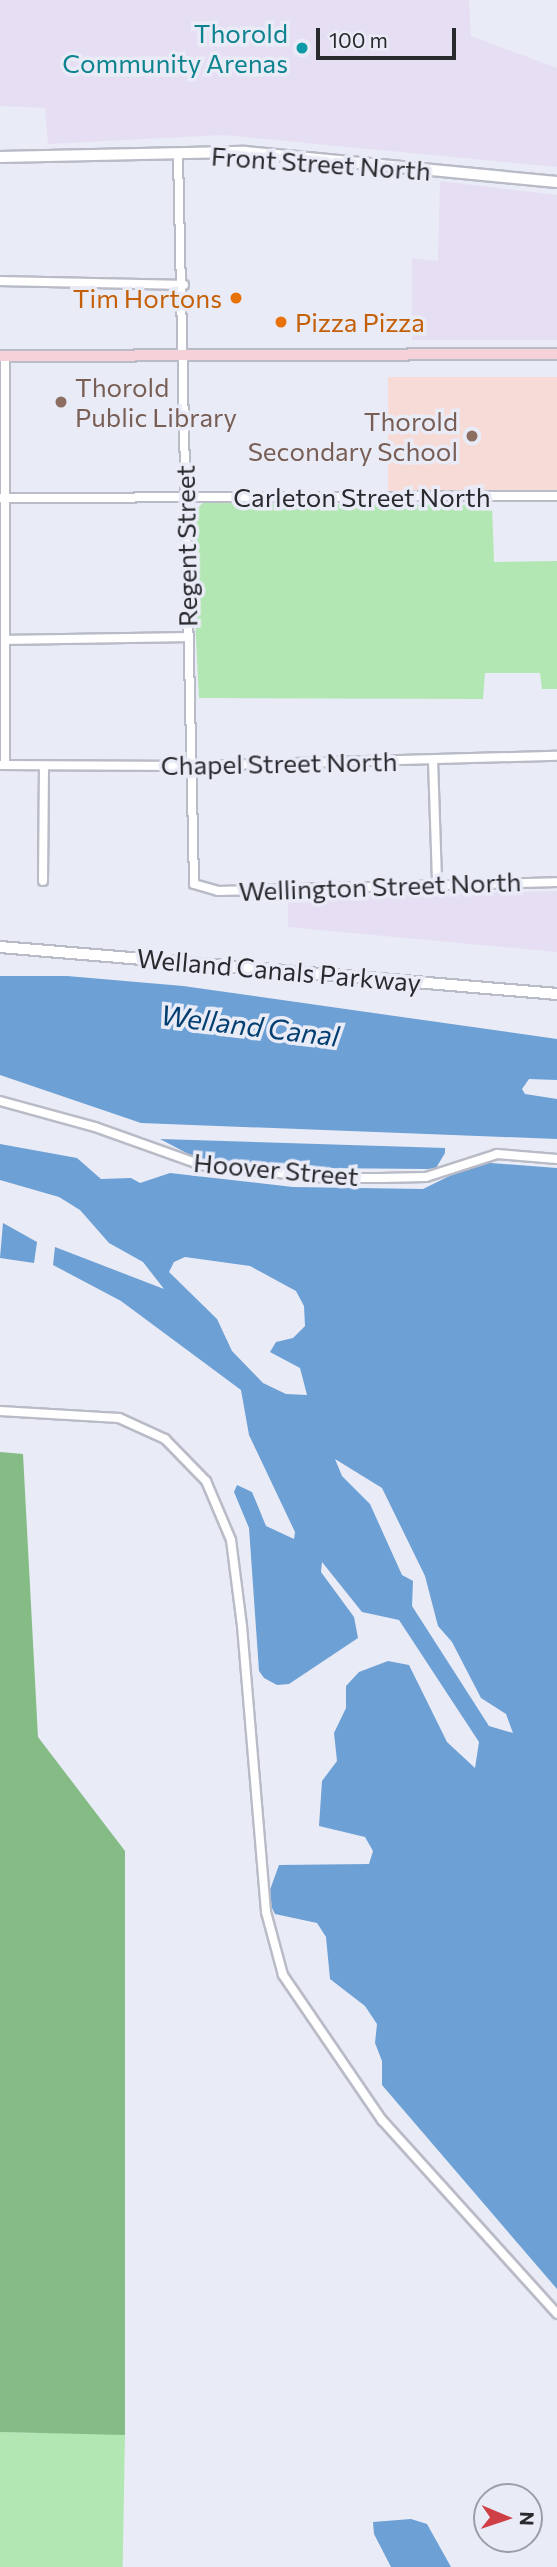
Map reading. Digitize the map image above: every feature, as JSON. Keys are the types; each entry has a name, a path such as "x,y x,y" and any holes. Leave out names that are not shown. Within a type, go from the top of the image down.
{"main road":[{"path":"3,356 557,354"}],"street":[{"name":"Front Street North","path":"0,157 245,152 557,182"},
{"name":"Regent Street","path":"178,155 184,285 188,766 192,876 203,890"},
{"path":"0,281 184,285"},
{"path":"2,765 5,640 3,356"},
{"name":"Carleton Street North","path":"2,498 557,496"},
{"path":"5,640 188,637"},
{"name":"Chapel Street North","path":"2,765 188,766 557,757"},
{"path":"433,760 437,883"},
{"path":"43,881 44,766"},
{"name":"Wellington Street North","path":"203,890 557,882"},
{"name":"Welland Canals Parkway","path":"0,947 557,994"},
{"name":"Hoover Street","path":"0,1101 95,1127 201,1165 327,1178 426,1177 497,1154 557,1158"},
{"path":"0,1411 119,1418 164,1439 206,1481 230,1540 243,1626 266,1912 283,1975 382,2120 557,2314"}],"shaded area":[{"path":"0,0 469,0 471,36 557,68 557,167 222,135 48,144 45,108 0,106"},
{"path":"440,181 557,195 557,340 412,340 412,258 438,261"},
{"name":"Thorold Secondary School","path":"388,377 557,377 557,492 388,492"},
{"path":"557,891 557,952 288,927 288,898"}],"green space":[{"path":"203,503 492,505 494,562 557,561 557,689 542,689 540,673 485,673 483,699 199,698 190,515"},
{"path":"0,1452 23,1454 38,1737 125,1851 125,2435 0,2432"},
{"path":"0,2432 125,2434 123,2567 0,2567"}],"water":[{"name":"Welland Canal","path":"0,976 67,976 183,986 557,1039 557,1080 529,1079 522,1089 525,1094 557,1099 557,1139 141,1123 0,1075"},
{"path":"160,1139 445,1148 445,1153 436,1168 428,1169 316,1168 196,1158"},
{"path":"0,1144 77,1158 101,1179 131,1178 140,1183 170,1173 293,1187 423,1189 478,1162 557,1168 557,2289 382,2085 382,2061 375,2043 377,2024 365,2006 330,1979 326,1937 317,1923 275,1914 267,1898 279,1865 369,1864 373,1851 365,1837 319,1826 322,1781 337,1761 334,1733 346,1708 346,1686 359,1672 388,1661 409,1665 447,1742 475,1768 479,1742 399,1620 362,1612 322,1562 321,1572 354,1617 358,1638 289,1684 277,1685 264,1678 259,1671 249,1528 234,1492 237,1485 252,1492 266,1526 294,1539 295,1532 249,1435 241,1390 121,1301 53,1265 55,1247 164,1289 143,1262 109,1243 80,1210 59,1197 0,1180","holes":["185,1257 250,1266 296,1291 304,1306 305,1326 293,1338 276,1342 270,1352 300,1368 307,1395 286,1394 263,1383 232,1351 217,1319 169,1272 174,1262","335,1459 382,1488 425,1576 438,1626 452,1642 481,1698 506,1714 513,1733 489,1726 412,1606 413,1581 402,1575 370,1504 342,1476"]},
{"path":"3,1223 37,1242 34,1263 0,1258"},
{"path":"411,2519 427,2524 451,2567 391,2567 374,2534 373,2522"}],"place":[{"name":"Thorold Community Arenas","path":"302,48"},
{"name":"Tim Hortons","path":"236,298"},
{"name":"Pizza Pizza","path":"281,322"},
{"name":"Thorold Public Library","path":"61,402"},
{"name":"Thorold Secondary School","path":"472,436"}]}
